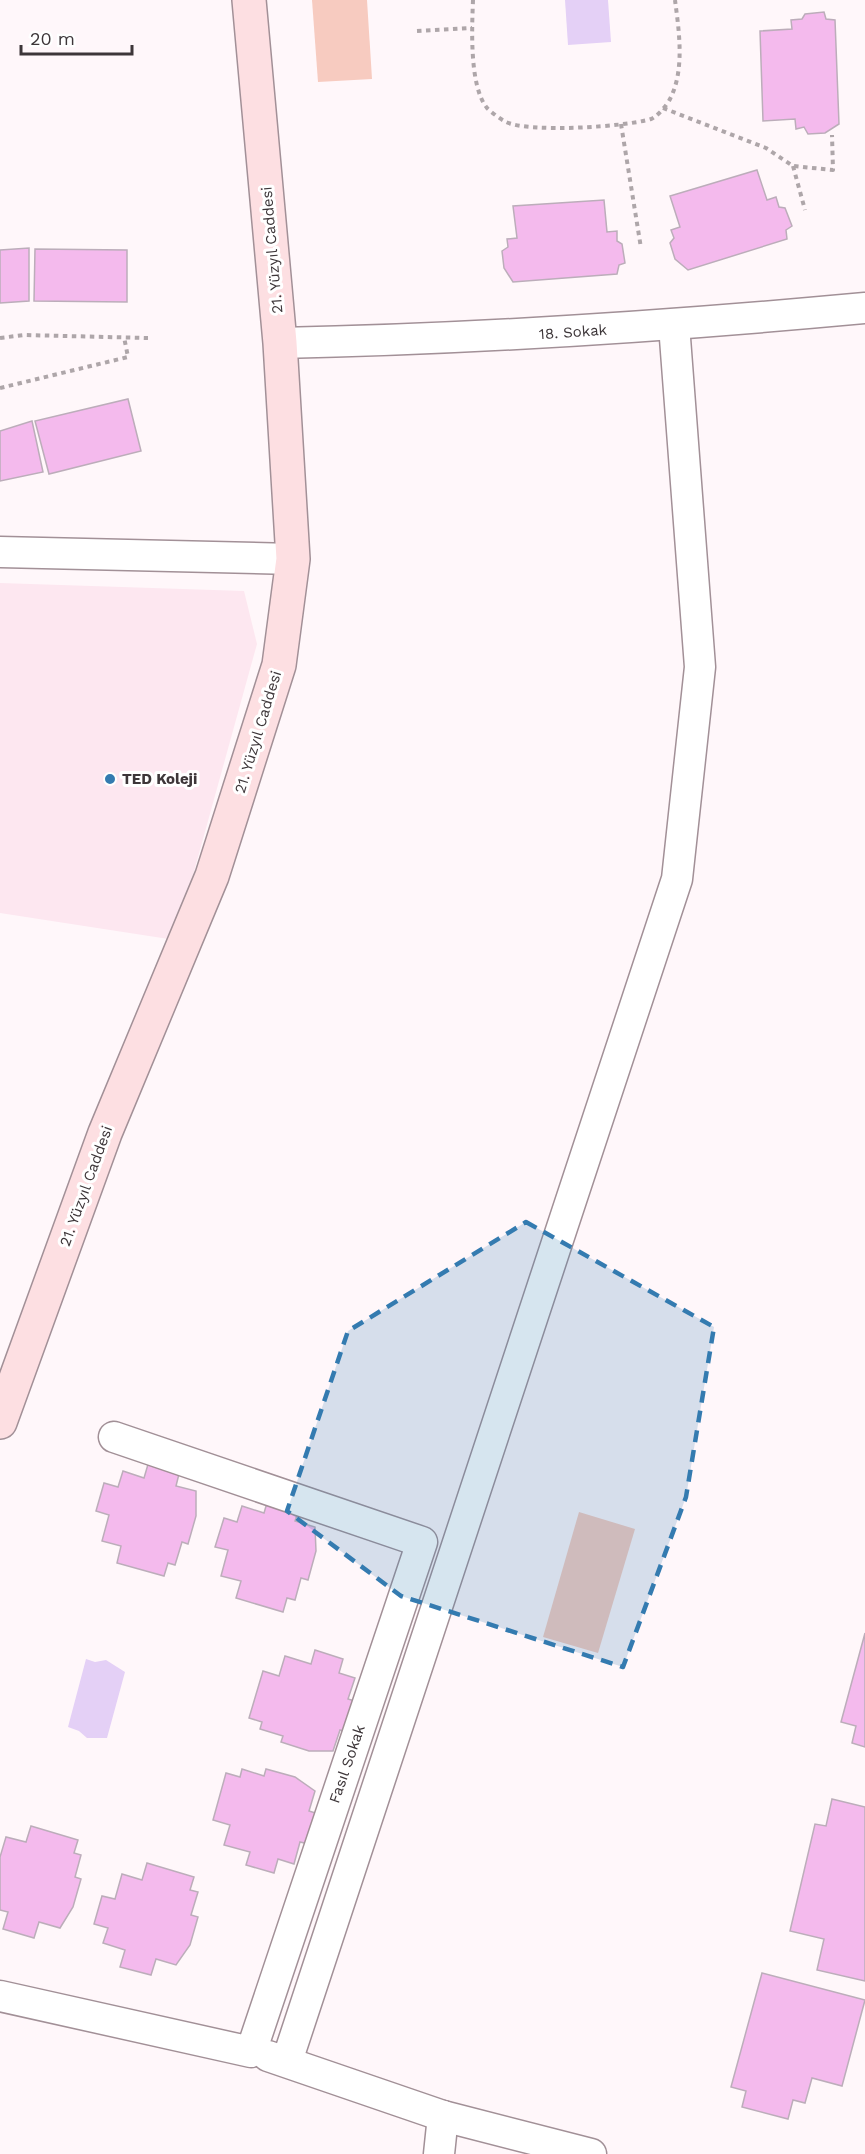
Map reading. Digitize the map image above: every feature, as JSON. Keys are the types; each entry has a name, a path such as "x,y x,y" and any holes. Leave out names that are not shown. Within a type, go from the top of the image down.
{"street":[{"name":"21. Yüzyıl Caddesi","path":"0,1422 105,1133 212,876 279,665 293,559 280,343 249,0"},
{"name":"18. Sokak","path":"280,343 434,340 674,325 865,308"},
{"path":"287,2061 677,879 700,667 674,325"},
{"path":"0,552 293,559"},
{"name":"Fasıl Sokak","path":"114,1437 422,1542 251,2052"},
{"path":"0,1996 287,2061 443,2116 591,2154"},
{"path":"439,2154 443,2116"}],"path":[{"path":"473,0 472,28 477,82 487,107 505,122 528,127 621,124 654,118 670,99 681,52 675,0"},
{"path":"417,31 472,28"},
{"path":"663,108 766,148 793,166 832,170 832,135"},
{"path":"621,124 641,248"},
{"path":"793,166 806,210"},
{"path":"0,338 24,335 148,338"},
{"path":"0,388 128,357 124,337"}],"highlighted area":[{"path":"526,1222 714,1327 686,1497 623,1667 401,1596 287,1511 348,1331"}],"shaded area":[{"path":"312,0 367,0 372,79 318,82"},
{"path":"565,0 608,0 611,42 568,45"},
{"name":"TED Koleji","path":"0,583 244,591 257,644 175,940 0,913"},
{"path":"579,1512 635,1529 598,1653 543,1637"},
{"path":"86,1659 95,1662 106,1660 125,1672 107,1738 87,1738 79,1731 68,1727"}],"building":[{"path":"824,12 826,19 835,20 839,124 825,133 808,134 804,127 796,129 795,119 763,121 760,31 792,29 791,20 802,19 805,14"},
{"path":"757,170 767,200 776,197 779,207 785,208 792,226 786,230 787,239 688,270 675,259 670,243 674,238 671,230 680,227 670,196"},
{"path":"604,200 607,232 617,231 617,241 622,244 625,263 619,265 617,274 513,282 504,268 502,251 508,247 507,239 517,238 513,206"},
{"path":"29,248 29,301 0,303 0,250"},
{"path":"35,249 127,250 127,302 34,301"},
{"path":"128,399 141,451 49,474 35,421"},
{"path":"32,421 43,472 0,481 0,431"},
{"path":"149,1461 180,1470 176,1486 196,1491 196,1516 188,1544 182,1542 175,1565 168,1563 164,1576 117,1563 121,1546 102,1541 109,1515 96,1511 104,1483 118,1487 123,1471 144,1478"},
{"path":"269,1496 300,1506 295,1521 315,1527 316,1551 308,1580 301,1578 295,1600 287,1598 283,1612 236,1598 241,1581 221,1576 228,1550 215,1547 224,1518 237,1522 242,1506 264,1513"},
{"path":"865,1633 865,1747 852,1743 856,1726 841,1722"},
{"path":"315,1650 343,1659 339,1673 355,1678 348,1699 365,1704 355,1735 340,1730 333,1751 309,1751 281,1742 283,1736 260,1729 262,1722 249,1718 263,1671 279,1676 285,1656 311,1664"},
{"path":"242,1769 264,1776 266,1769 295,1777 315,1791 309,1811 325,1816 317,1846 300,1842 294,1864 278,1859 274,1873 246,1865 250,1852 224,1845 230,1825 213,1820 226,1773 240,1777"},
{"path":"832,1799 865,1807 865,1981 817,1970 824,1939 790,1931 815,1824 826,1826"},
{"path":"31,1826 78,1840 74,1853 81,1855 75,1877 81,1879 73,1907 60,1928 39,1922 34,1938 3,1929 8,1912 0,1910 0,1857 6,1837 26,1842"},
{"path":"147,1863 194,1877 190,1890 198,1892 191,1915 198,1917 190,1945 176,1965 156,1959 151,1975 120,1967 125,1950 103,1943 108,1928 94,1924 102,1896 115,1899 122,1874 142,1880"},
{"path":"762,1973 865,2000 842,2086 812,2078 805,2103 793,2100 788,2119 742,2107 746,2091 731,2087"}],"place":[{"name":"TED Koleji","path":"110,779"}]}
